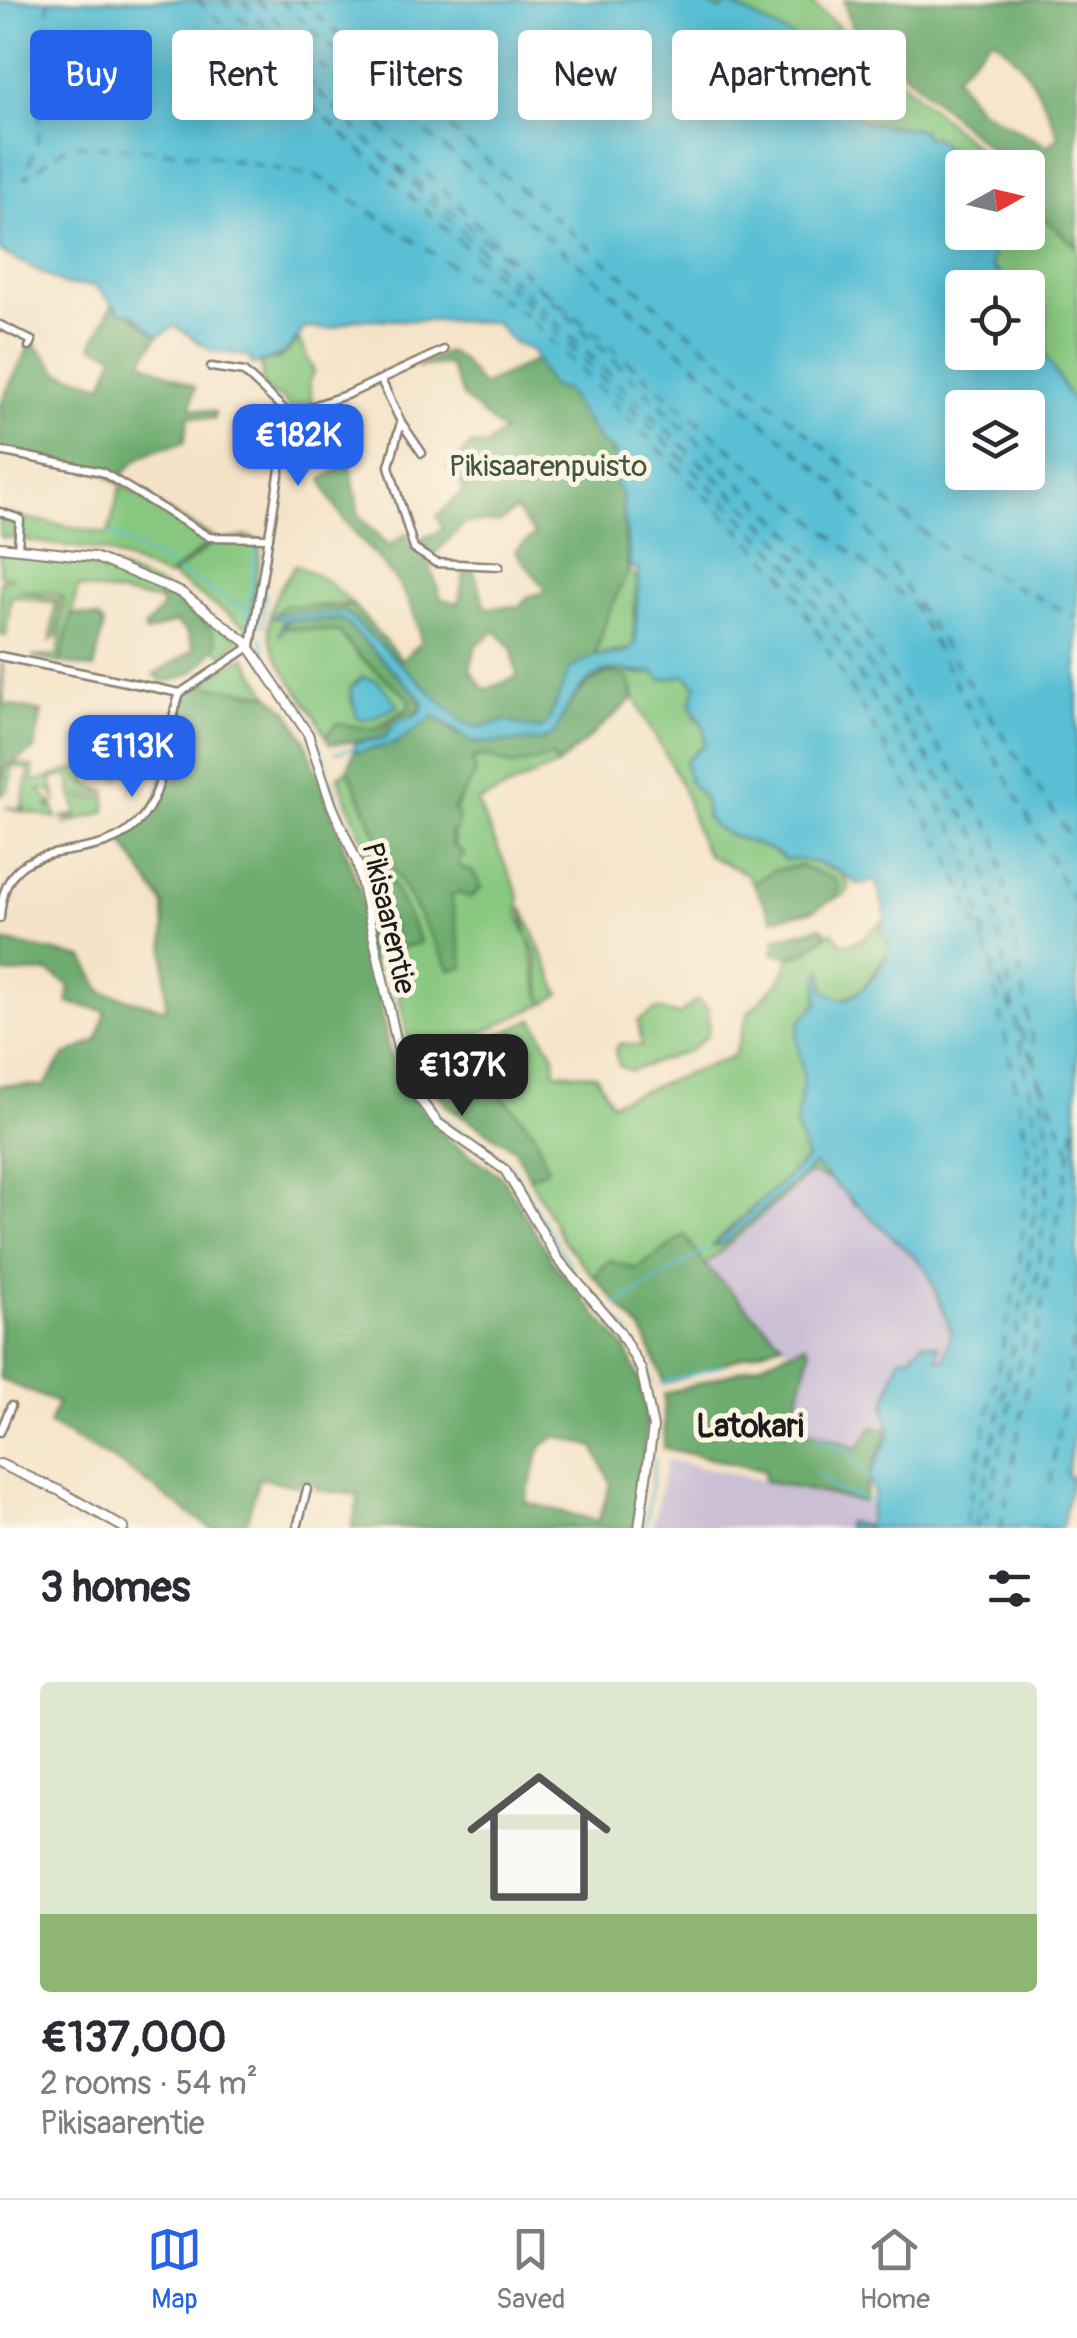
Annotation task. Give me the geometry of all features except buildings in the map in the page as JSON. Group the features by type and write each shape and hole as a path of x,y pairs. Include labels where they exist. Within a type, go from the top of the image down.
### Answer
{"street":[{"path":"0,324 30,344"},
{"path":"289,414 381,380 444,350"},
{"path":"212,367 244,372 289,414"},
{"path":"381,380 422,453"},
{"path":"0,918 6,882 23,863 103,845 140,821 155,795 180,693 250,646 289,414"},
{"path":"402,422 389,466 416,552 449,565 499,566"},
{"path":"0,451 102,472 210,537 269,538"},
{"path":"0,512 20,520 18,548"},
{"name":"Pikisaarentie","path":"0,547 94,557 140,572 206,609 250,646 308,734 332,806 352,846 398,1060 410,1090 438,1123 505,1170 558,1259 620,1332 635,1356 652,1417 640,1528"},
{"path":"0,656 180,693"},
{"path":"0,1432 11,1406"},
{"path":"0,1464 60,1491 124,1528"},
{"path":"297,1528 307,1489"}],"shaded area":[{"path":"814,1165 927,1269 951,1331 944,1361 903,1355 885,1404 890,1429 880,1429 859,1448 791,1425 805,1367 705,1265"},
{"path":"667,1460 872,1504 867,1526 848,1522 846,1528 652,1528"}],"green space":[{"path":"591,0 808,0 842,30 672,30 672,37"},
{"path":"844,0 1077,0 1077,247 1045,219 1045,150 991,150 906,74 906,30 857,30 851,25","holes":["992,38 1015,58 1041,96 1059,137 1047,146 978,108 955,76"]},
{"path":"906,86 980,150 945,150 945,160 856,120 906,120"},
{"path":"1045,207 1077,235 1077,500 1045,403 1045,390 1041,390 1034,370 1045,370 1045,270 977,270 973,250 1045,250"},
{"path":"114,301 158,336 142,361 195,387 191,408 215,412 214,419 189,416 184,443 145,455 130,466 118,483 102,472 0,451 0,404 32,341 59,372 103,385 115,354 92,346"},
{"path":"299,340 314,372 309,380 312,401 289,409 283,398 275,397 263,386 261,363 280,358"},
{"name":"Pikisaarenpuisto","path":"447,352 460,358 482,386 536,360 551,387 565,390 617,460 611,469 622,495 628,571 608,614 595,656 567,677 547,724 539,730 505,721 477,728 463,722 346,613 276,614 284,605 339,608 352,604 402,660 421,642 415,616 404,594 344,520 322,479 350,462 359,515 389,546 407,533 413,553 430,565 441,599 459,603 464,572 474,571 486,608 519,606 527,597 547,591 515,551 535,535 515,510 501,522 465,523 432,557 417,541 443,530 437,516 465,490 448,468 472,444 486,446 503,432 464,398 449,364 416,367","holes":["496,631 512,649 517,677 485,690 470,670 476,645"]},
{"path":"121,485 215,538 167,577 104,551 0,537 0,513 108,534"},
{"path":"247,536 262,541 249,628 171,576 213,543"},
{"path":"0,553 119,569 174,592 239,639 223,656 173,603 78,587 60,663 32,657 58,656 64,599 56,594 17,590 60,600 57,635 51,641 55,603 11,596 6,636 0,635 0,581 11,577 0,575"},
{"path":"296,565 327,581 352,604 287,607 274,616 284,619 282,626 339,632 358,656 411,700 407,708 370,729 358,730 342,724 326,736 275,654 270,614 278,591","holes":["363,677 398,706 366,720 351,701 352,685"]},
{"path":"628,571 638,579 634,648 595,656 608,614"},
{"path":"164,593 209,626 217,643 195,670 163,682 154,674 194,650 187,632 175,622 146,633 144,629 162,608 159,596"},
{"path":"72,613 98,618 104,624 94,669 60,662"},
{"path":"288,619 345,621 411,686 423,708 389,730 384,738 330,744 326,736 337,723 378,730 407,710 411,700 358,655 339,632 287,628 283,626"},
{"path":"245,657 269,695 195,684"},
{"path":"2,662 4,704 42,712 34,750 5,767 0,789"},
{"path":"610,672 642,675 653,672 663,680 685,675 697,686 692,713 704,727 705,745 695,752 689,781 704,799 712,824 785,860 803,858 841,873 850,887 845,895 836,898 839,887 796,868 777,871 753,884 747,874 709,856 680,783 638,704 629,678"},
{"path":"610,672 629,678 633,699 558,765 553,757 512,766 488,756 472,759 476,773 454,809 459,818 456,829 450,832 452,845 464,853 459,860 461,868 472,871 482,887 470,898 459,893 451,896 464,967 450,970 384,852 348,769 354,751 381,748 435,716 458,735 554,735 576,697"},
{"path":"195,684 269,695 288,711 305,739 360,891 388,1047 402,1086 447,1139 502,1177 555,1265 625,1348 639,1377 648,1418 634,1528 352,1528 359,1495 316,1490 317,1484 299,1481 297,1486 259,1478 245,1528 210,1528 120,1464 49,1425 57,1403 0,1379 0,1085 44,1086 64,1056 97,1040 106,1011 68,1003 69,985 49,972 2,974 3,941 84,958 102,992 166,1009 164,905 122,841 157,800 180,702","holes":["557,1436 594,1447 611,1484 598,1521 525,1502 541,1447"]},
{"path":"488,756 512,766 553,757 558,765 477,802 519,895 519,915 527,937 522,907 560,994 546,1003 542,998 536,953 529,938 543,1004 413,1064 373,866 338,777 348,769 384,852 450,970 449,906 451,896 459,893 453,822 463,793 476,773 472,759","holes":["383,866 421,943 399,947 379,881"]},
{"path":"13,762 33,767 34,782 93,763 150,776 142,779 119,770 121,779 93,767 86,783 108,792 81,795 83,799 106,796 105,812 63,825 78,819 60,818 77,814 68,775 51,779 57,802 50,790 38,790 52,803 47,805 50,809 53,804 56,818 27,812 24,807 24,812 6,807 21,809 30,770 13,766 8,789 0,796 5,769"},
{"path":"379,866 384,866 421,943 399,948 385,909"},
{"path":"800,866 835,879 839,887 836,898 812,911 773,919 753,884 774,870"},
{"path":"882,922 882,933 890,948 863,989 841,1000 824,990 824,978 817,1005 801,1020 797,1037 804,1079 796,1125 807,1159 714,1243 812,1164 818,1166 860,1203 854,1205 836,1182 810,1173 705,1265 685,1236 637,1269 609,1261 594,1277 562,1239 529,1177 548,1169 534,1132 497,1090 495,1057 486,1042 533,1019 554,1055 555,1072 596,1075 611,1103 734,1056 749,1012 780,981 790,957 808,952 832,931 843,944 859,941"},
{"path":"821,927 827,933 803,952 773,954 776,938"},
{"path":"697,1000 709,1010 708,1035 691,1050 631,1071 619,1066 615,1050 620,1043 642,1046 638,1021 657,1009 679,1015"},
{"path":"485,1040 495,1056 497,1090 534,1132 548,1169 529,1177 515,1149 447,1106 423,1069"},
{"path":"685,1235 705,1265 782,1343 665,1384 643,1332 594,1277 609,1261 637,1269"},
{"path":"806,1344 810,1352 791,1425 858,1448 872,1427 890,1429 870,1473 864,1502 764,1481 764,1471 664,1448 664,1394 757,1365"}],"water":[{"path":"0,0 700,0 720,10 730,4 779,30 672,30 672,120 862,120 922,130 926,138 932,136 949,150 945,150 945,250 992,250 995,270 945,270 945,370 1045,370 1045,355 1077,409 1077,1414 1067,1475 1072,1477 1062,1528 846,1528 847,1522 867,1526 874,1492 868,1479 890,1434 885,1404 900,1357 911,1356 923,1342 939,1346 937,1358 944,1360 951,1331 927,1269 814,1165 723,1244 713,1246 807,1159 796,1125 804,1079 797,1037 801,1020 817,1005 819,975 823,971 824,990 842,1000 866,986 884,961 890,944 881,933 886,917 876,881 856,884 824,865 785,860 761,846 722,832 713,824 706,814 704,799 689,781 685,762 705,744 704,727 690,703 697,686 685,675 663,680 653,672 602,673 576,694 554,735 540,741 473,743 435,716 395,744 357,752 353,748 355,743 384,738 395,723 420,713 424,705 418,695 343,620 288,619 279,636 284,619 273,618 276,614 346,613 463,722 477,728 505,721 539,730 547,724 570,669 595,656 625,653 635,645 638,570 630,568 622,495 612,479 615,452 600,442 565,390 551,387 531,350 514,343 494,322 356,319 331,329 304,328 284,352 253,365 248,356 212,351 175,326 158,336 134,314 121,312 95,286 65,285 0,251"},
{"path":"363,677 378,681 399,706 367,720 357,717 350,689"}],"waterway":[{"path":"273,546 284,482"},
{"path":"110,534 172,568"},
{"path":"215,545 233,540"},
{"path":"247,620 258,542"},
{"path":"267,576 271,555"},
{"path":"178,571 253,614"},
{"path":"262,628 266,593"},
{"path":"262,637 265,653"},
{"path":"266,659 313,729 327,766"},
{"path":"335,753 353,748"},
{"path":"330,778 367,876 407,1067"},
{"path":"410,1074 437,1114 510,1165 575,1274"},
{"path":"616,1305 708,1249"},
{"path":"584,1283 628,1332 653,1384"},
{"path":"660,1384 722,1365"},
{"path":"816,1437 849,1452 868,1479"},
{"path":"645,1528 655,1459"},
{"path":"819,1474 836,1491 872,1501"}],"ferry route":[{"path":"49,0 38,138 25,178 70,144 202,154 317,176 527,316 784,575 947,853 984,943"},
{"path":"197,0 532,308 793,569 966,848 1029,1151 1019,1270 964,1528"},
{"path":"223,0 803,562 981,842 1041,1149 1028,1273 976,1528"},
{"path":"243,0 316,87"},
{"path":"257,0 545,293 814,555 996,836 1051,1147 1038,1273 984,1528"},
{"path":"280,0 403,113 839,487 1077,847"},
{"path":"299,0 942,548 1077,618"},
{"path":"346,120 353,127"},
{"path":"397,165 513,264"},
{"path":"542,288 913,605 1077,908"},
{"path":"991,960 1013,1013"},
{"path":"1020,1029 1036,1068"},
{"path":"1041,1080 1069,1148"},
{"path":"1001,1528 1077,1116"},
{"path":"1050,1483 1077,1320"}],"district":[{"name":"Latokari","path":"750,1426"}]}
